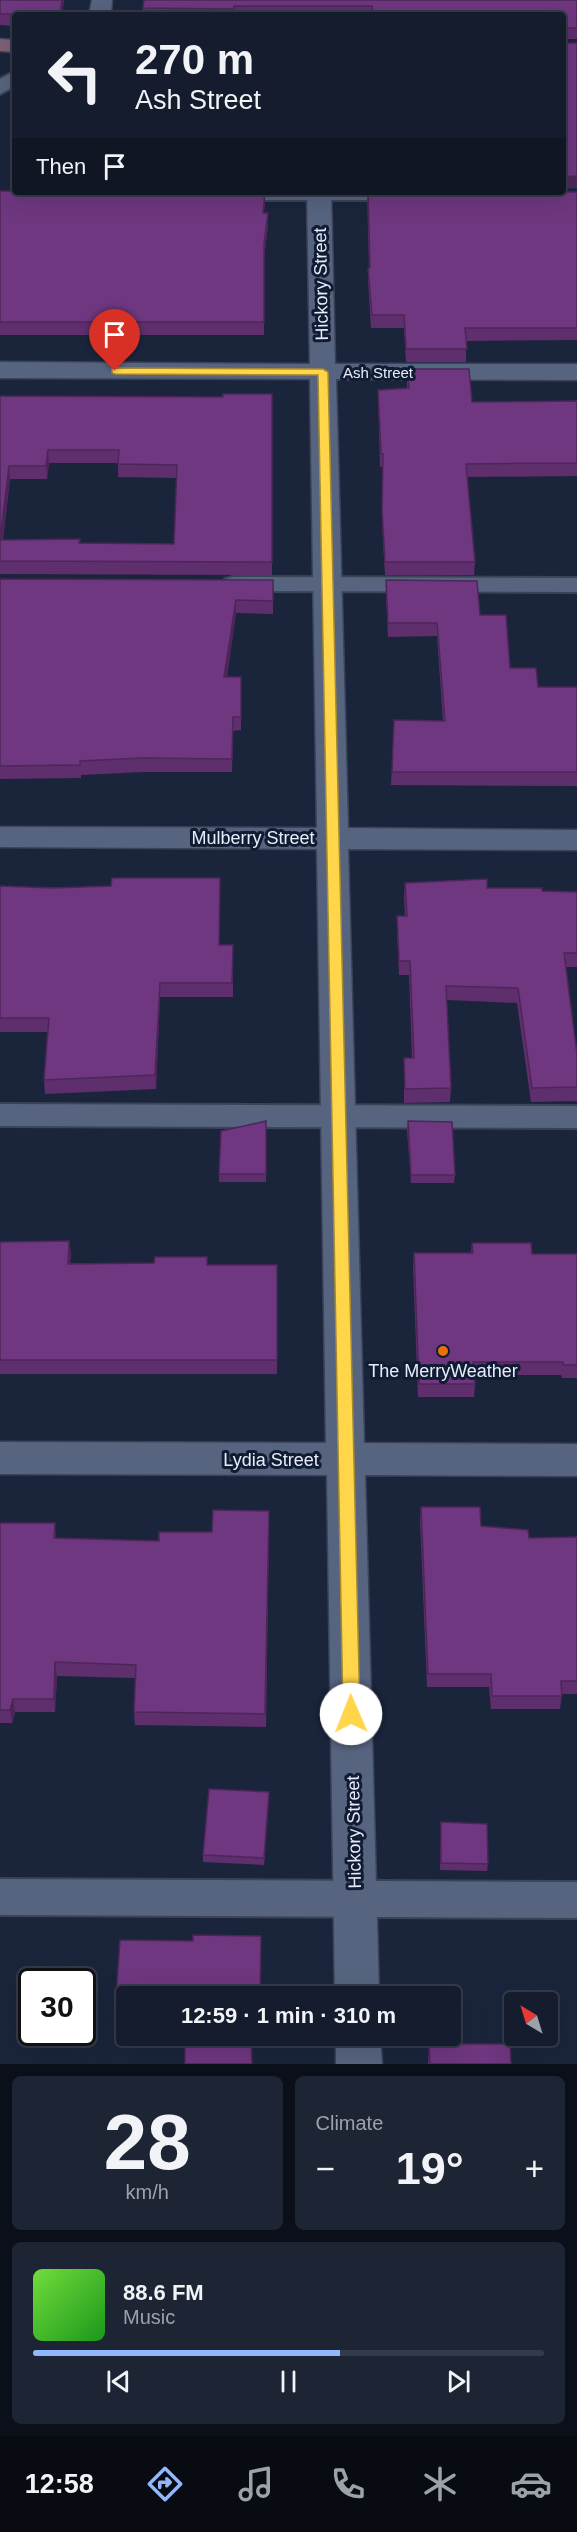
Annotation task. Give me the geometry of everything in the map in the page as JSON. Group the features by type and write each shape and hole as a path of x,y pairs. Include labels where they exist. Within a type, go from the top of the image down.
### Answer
{"street":[{"name":"Hickory Street","path":"319,195 357,1986"},
{"name":"Ash Street","path":"0,370 577,372"},
{"name":"Mulberry Street","path":"0,837 577,840"},
{"name":"Lydia Street","path":"0,1458 577,1460"},
{"path":"358,2046 359,2064"}],"lane":[{"path":"207,584 577,585"},
{"path":"0,1114 577,1117"},
{"path":"0,1897 577,1900"}],"building":[{"path":"0,0 62,0 60,12 0,14"},
{"path":"144,0 577,0 577,28 566,28 566,12 373,12 372,6 143,8"},
{"path":"566,43 577,43 577,176 566,177"},
{"path":"0,191 12,191 12,195 265,195 263,213 268,213 264,244 264,322 0,322"},
{"path":"566,192 577,192 577,328 465,328 467,349 406,349 404,315 372,315 368,268 370,268 368,195 566,195"},
{"path":"407,369 469,369 472,402 577,401 577,463 466,464 475,562 385,562 382,509 383,454 381,454 378,390 409,388"},
{"path":"223,394 272,394 272,562 0,561 0,540 0,396 223,397","holes":["48,450 119,450 118,464 177,465 174,544 79,543 80,539 0,540 9,466 46,466"]},
{"path":"0,579 273,580 273,601 236,600 224,677 241,677 241,717 233,717 232,759 142,758 80,761 80,765 0,766"},
{"path":"386,580 477,581 480,615 506,615 510,668 536,668 538,687 577,687 577,772 392,772 394,720 445,721 437,623 388,623"},
{"path":"112,878 220,878 219,945 233,945 232,983 160,983 155,1075 44,1080 49,1018 0,1018 0,886 53,888 111,886"},
{"path":"487,879 487,888 542,888 542,891 577,892 577,953 564,953 577,1054 577,1087 532,1088 518,988 446,986 451,1088 405,1089 404,1058 414,1058 410,961 399,961 397,916 407,916 405,883"},
{"path":"266,1121 266,1174 219,1174 221,1131"},
{"path":"408,1121 452,1122 455,1175 411,1175"},
{"path":"69,1241 68,1264 154,1263 155,1257 207,1257 207,1265 277,1265 277,1360 0,1360 0,1242"},
{"path":"472,1243 531,1243 532,1254 577,1254 577,1365 563,1365 563,1362 473,1362 475,1384 419,1384 414,1253 473,1253"},
{"path":"421,1507 480,1507 481,1526 528,1530 529,1538 577,1537 577,1681 561,1681 562,1696 492,1696 491,1674 428,1674"},
{"path":"213,1510 269,1511 265,1714 134,1712 136,1665 55,1662 54,1699 13,1699 10,1710 0,1710 0,1523 55,1523 54,1538 159,1541 159,1532 212,1532"},
{"path":"209,1789 269,1792 264,1858 203,1855"},
{"path":"441,1822 487,1824 488,1864 441,1863"},
{"path":"193,1935 261,1936 260,1986 117,1986 120,1940 193,1941"},
{"path":"504,2044 504,2046 510,2046 511,2064 430,2064 429,2046"},
{"path":"185,2046 251,2046 252,2064 185,2064"}],"place":[{"name":"The MerryWeather","path":"443,1351"}],"route":[{"path":"115,371 323,372 351,1714"}]}
